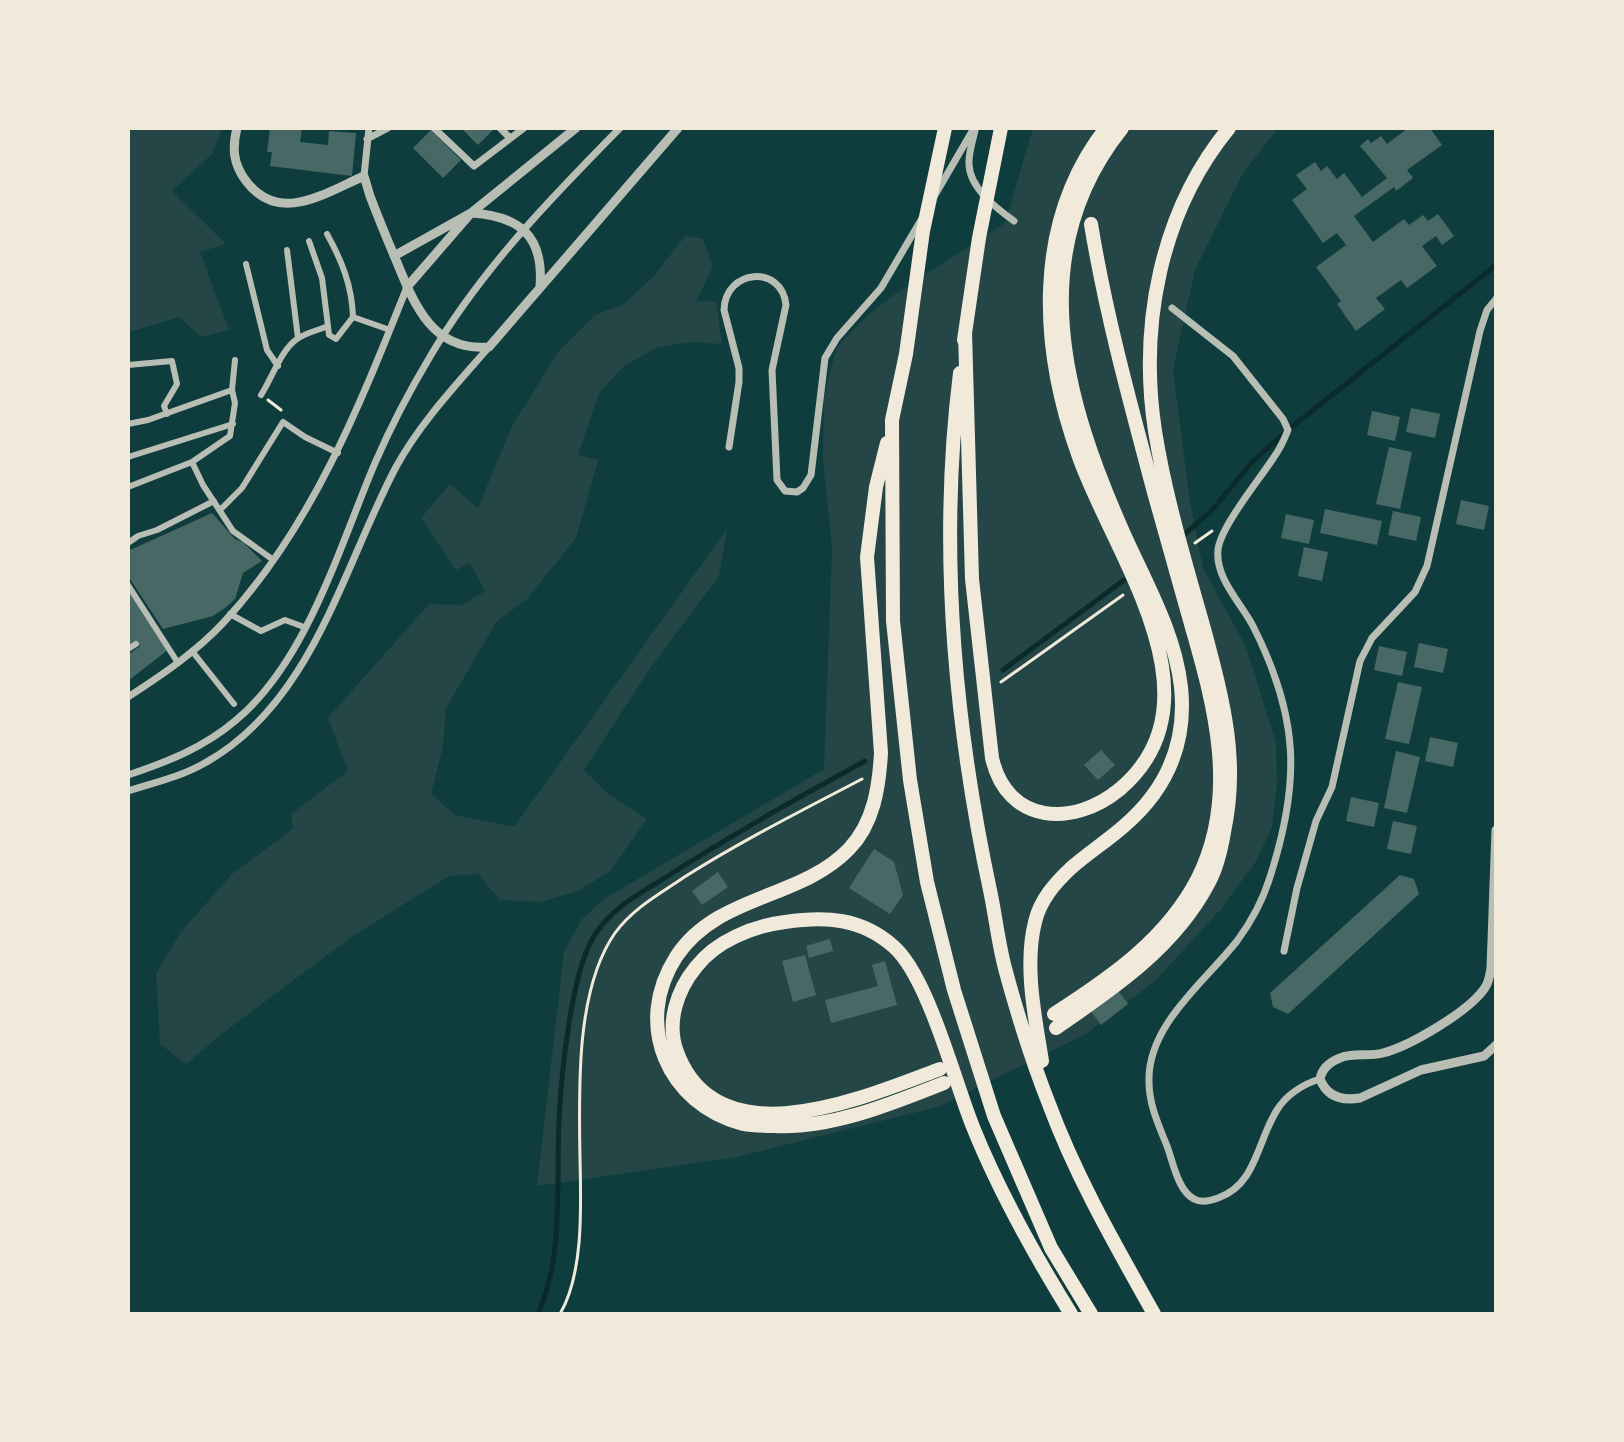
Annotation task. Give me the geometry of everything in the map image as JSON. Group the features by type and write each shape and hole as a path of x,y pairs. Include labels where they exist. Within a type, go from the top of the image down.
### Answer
{"highway":[{"path":"945,128 923,231 906,354 876,487 867,557 881,753 877,790 869,818 852,846 828,867 736,907 713,919 692,936 665,978 657,1000 656,1020 664,1059 688,1093 722,1117 746,1125 785,1127 840,1118 898,1102 942,1076 839,1105 780,1114 750,1113 707,1095 688,1073 677,1052 673,1017 686,983 705,956 724,943 773,924 828,919 870,928 906,959 919,982 973,1128 1035,1256 1071,1314"},
{"path":"1001,128 979,238 954,419 950,526 957,696 977,830 1006,970 1049,1105 1105,1227 1154,1314"},
{"path":"965,332 972,579 992,758 1000,782 1017,801 1041,813 1068,815 1103,801 1132,776 1155,741 1165,701 1164,670 1151,622 1090,486 1071,433 1057,378 1050,324 1050,270 1059,218 1067,195 1106,128"},
{"path":"1049,1105 1030,953 1035,920 1049,891 1065,874 1122,828 1156,793 1174,761 1180,731 1181,688 1171,646 1158,608 1086,443 1069,375 1062,324 1063,269 1071,221 1089,178 1122,128"},
{"path":"1091,224 1110,321 1213,706 1220,756 1220,788 1208,853 1179,910 1127,963 1055,1021 1134,971 1188,916 1209,883 1219,858 1229,810 1232,771 1225,714 1159,453 1150,370 1153,315 1162,260 1185,199 1201,168 1229,128"},
{"path":"892,420 893,621 910,780 927,882 954,990 994,1116 1051,1248 1091,1314"}],"street":[{"path":"237,128 233,151 235,162 252,188 268,200 278,203 303,202 364,176"},
{"path":"369,128 364,176 407,287 425,320 443,336 462,345 489,347"},
{"path":"367,139 388,128"},
{"path":"434,128 474,166 524,128"},
{"path":"500,128 510,138"},
{"path":"394,256 471,213 576,128"},
{"path":"128,775 207,742 238,719 272,680 331,574 384,443 443,336 478,284 524,229 620,128"},
{"path":"128,791 189,771 216,756 249,731 272,705 297,670 333,607 403,455 436,409 678,128"},
{"path":"975,128 970,172 992,203 1014,221"},
{"path":"729,447 739,368 724,302 733,286 740,280 759,276 776,284 785,297 772,370 777,480 785,491 797,492 811,475 822,372 830,347 881,288 975,128"},
{"path":"471,213 498,217 524,229 540,256 540,287"},
{"path":"128,697 192,651 230,614 272,559 338,453 407,287 471,213"},
{"path":"309,241 322,278 329,335 336,339 353,317 352,294 339,255 327,234"},
{"path":"287,250 298,338"},
{"path":"246,264 267,350 278,367"},
{"path":"1284,951 1297,888 1316,821 1332,787 1360,661 1372,638 1415,592 1427,566 1480,331 1487,310 1496,299"},
{"path":"1172,308 1233,356 1283,419 1288,430 1277,454 1224,533 1217,553 1221,571 1260,641 1284,709 1293,765 1287,821 1268,885 1253,916 1235,944 1176,1012 1160,1038 1149,1069 1152,1104 1179,1180 1195,1200 1210,1200 1237,1187 1256,1160 1278,1107 1308,1083 1320,1079 1327,1065 1345,1056 1382,1054 1413,1042 1476,997 1488,984 1496,830"},
{"path":"353,317 390,330"},
{"path":"261,395 282,355 298,338 328,326"},
{"path":"128,487 192,462 230,436 235,403 232,390 235,360"},
{"path":"128,365 172,361 177,384 164,406 167,414"},
{"path":"128,424 167,414 232,390"},
{"path":"220,510 242,488 283,422 338,453"},
{"path":"128,457 233,424"},
{"path":"192,462 233,531 272,559"},
{"path":"128,543 214,501"},
{"path":"128,585 178,663"},
{"path":"230,614 261,631 285,620 304,627"},
{"path":"128,649 136,644"},
{"path":"192,651 234,704"},
{"path":"1320,1079 1327,1092 1350,1100 1421,1070 1484,1056 1496,1045"}],"path":[{"path":"261,395 281,410 283,422"},
{"path":"1001,682 1129,591"}],"shaded area":[{"path":"128,128 222,128 213,153 172,191 226,244 200,252 229,330 201,337 179,317 128,335"},
{"path":"1033,128 1278,128 1242,175 1195,270 1173,370 1190,502 1203,568 1246,647 1276,743 1277,784 1272,826 1257,860 1220,910 1155,981 1086,1034 938,1107 737,1157 537,1186 564,952 582,919 604,899 824,769 832,548 823,461 824,395 837,347 868,315 894,295 1005,223"},
{"path":"685,236 703,239 713,266 696,302 716,301 722,344 689,342 656,348 624,366 599,393 578,455 598,460 576,538 527,599 497,621 446,708 443,746 431,794 455,815 514,827 727,529 719,576 647,673 584,770 607,793 647,819 610,871 578,891 540,902 500,900 478,874 449,876 350,938 186,1064 160,1044 156,973 181,932 232,874 293,829 291,814 348,771 328,718 429,604 462,605 485,591 470,563 456,570 421,518 450,484 478,508 513,424 559,351 595,315 624,304 655,275"}],"building":[{"path":"270,128 302,128 300,142 328,145 329,131 356,133 352,176 270,166 272,152 267,152"},
{"path":"461,128 495,128 478,145"},
{"path":"1408,128 1430,128 1442,145 1407,170 1413,178 1396,191 1394,187 1354,216 1373,242 1404,219 1409,225 1423,215 1428,221 1438,214 1454,236 1442,245 1436,236 1422,246 1437,266 1407,288 1401,280 1376,298 1385,309 1356,331 1337,304 1341,301 1316,267 1346,245 1337,233 1323,243 1292,200 1307,189 1296,175 1315,162 1321,171 1327,166 1337,179 1344,173 1362,197 1387,178 1360,146 1368,139 1371,143 1381,136 1387,144"},
{"path":"431,130 461,160 443,178 413,148"},
{"path":"1411,408 1440,414 1435,438 1406,432"},
{"path":"1372,411 1400,417 1395,441 1367,435"},
{"path":"1389,447 1412,452 1400,509 1376,504"},
{"path":"1461,500 1489,506 1484,530 1456,524"},
{"path":"1325,509 1382,521 1377,545 1320,533"},
{"path":"1393,511 1421,517 1416,541 1388,535"},
{"path":"212,513 235,539 243,542 262,561 243,573 235,599 225,608 213,616 163,629 128,576 128,551"},
{"path":"1286,514 1314,520 1309,544 1281,538"},
{"path":"1304,547 1328,552 1322,581 1298,576"},
{"path":"128,589 169,649 128,681 128,655 140,646 137,641 128,646"},
{"path":"1419,643 1448,649 1443,673 1414,667"},
{"path":"1379,646 1407,652 1402,676 1374,670"},
{"path":"1398,682 1422,687 1409,744 1385,739"},
{"path":"1430,737 1458,743 1453,767 1425,761"},
{"path":"1101,750 1115,765 1098,780 1084,765"},
{"path":"1396,751 1420,757 1407,813 1384,808"},
{"path":"1351,797 1379,803 1374,827 1346,821"},
{"path":"1393,821 1417,826 1411,854 1387,849"},
{"path":"874,849 894,862 903,895 890,914 849,888"},
{"path":"718,872 728,887 702,905 692,891"},
{"path":"1400,875 1414,879 1419,894 1288,1014 1273,1007 1270,993"},
{"path":"830,939 833,951 809,958 806,946"},
{"path":"805,955 816,995 793,1002 782,961"},
{"path":"885,961 897,1005 831,1023 825,1000 878,986 872,965"},
{"path":"1117,989 1128,1004 1101,1025 1090,1010"}],"waterway":[{"path":"1184,535 1214,508 1252,462 1288,430 1496,265"},
{"path":"1003,670 1124,580"},
{"path":"538,1314 552,1268 555,1244 560,1102 569,1024 580,971 596,933 612,914 640,893 865,761"}]}
